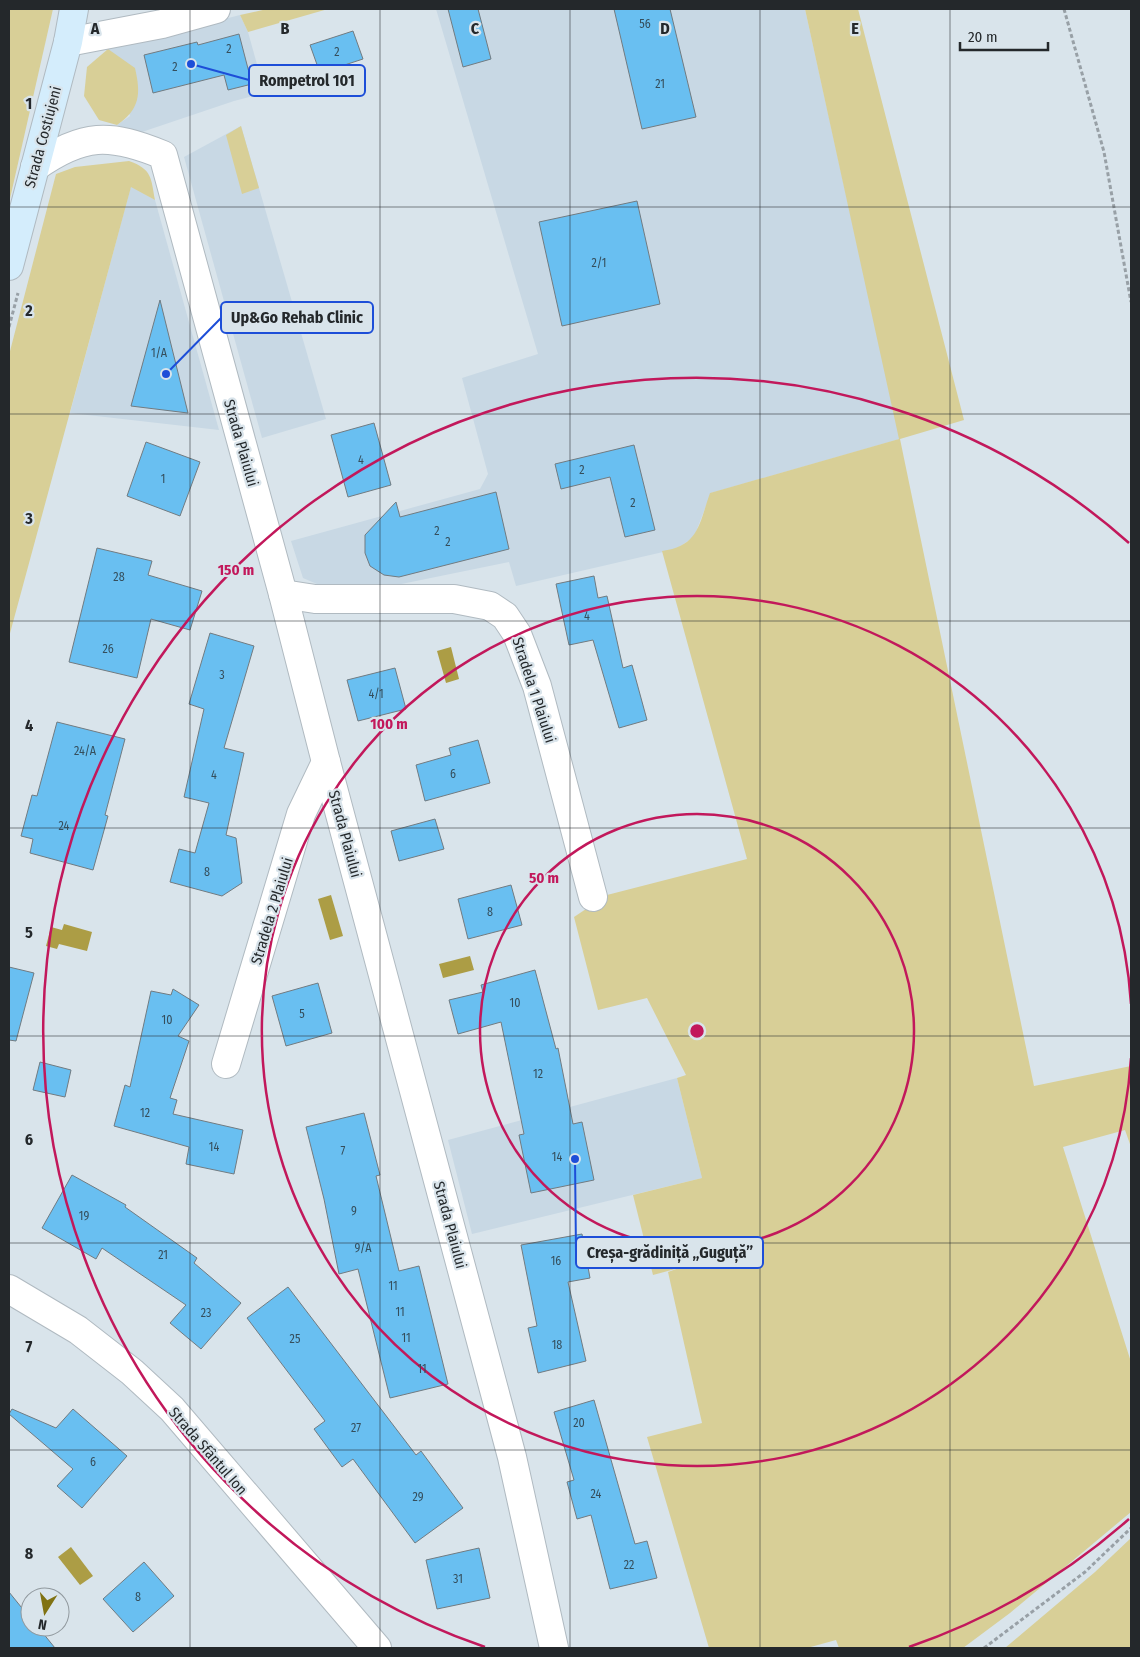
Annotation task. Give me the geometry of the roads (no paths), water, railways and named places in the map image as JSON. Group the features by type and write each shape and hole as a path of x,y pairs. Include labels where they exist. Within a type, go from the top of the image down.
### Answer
{"street":[{"name":"Strada Costiujeni","path":"9,266 68,42 74,9"},
{"path":"68,42 162,24 216,9"},
{"name":"Strada Plaiului","path":"35,167 54,153 96,139 118,140 163,155 284,594 326,762 512,1456 554,1648"},
{"name":"Stradela 1 Plaiului","path":"284,594 314,599 454,599 490,606 505,616 518,634 537,686 594,897"},
{"name":"Stradela 2 Plaiului","path":"226,1064 301,814 326,762"},
{"name":"Strada Sfântul Ion","path":"9,1289 78,1330 132,1372 172,1409 377,1648"}],"place":[{"name":"Rompetrol 101","path":"191,64"},
{"name":"Up&Go Rehab Clinic","path":"166,374"},
{"name":"Creșa-grădiniță „Guguță”","path":"575,1159"}]}
